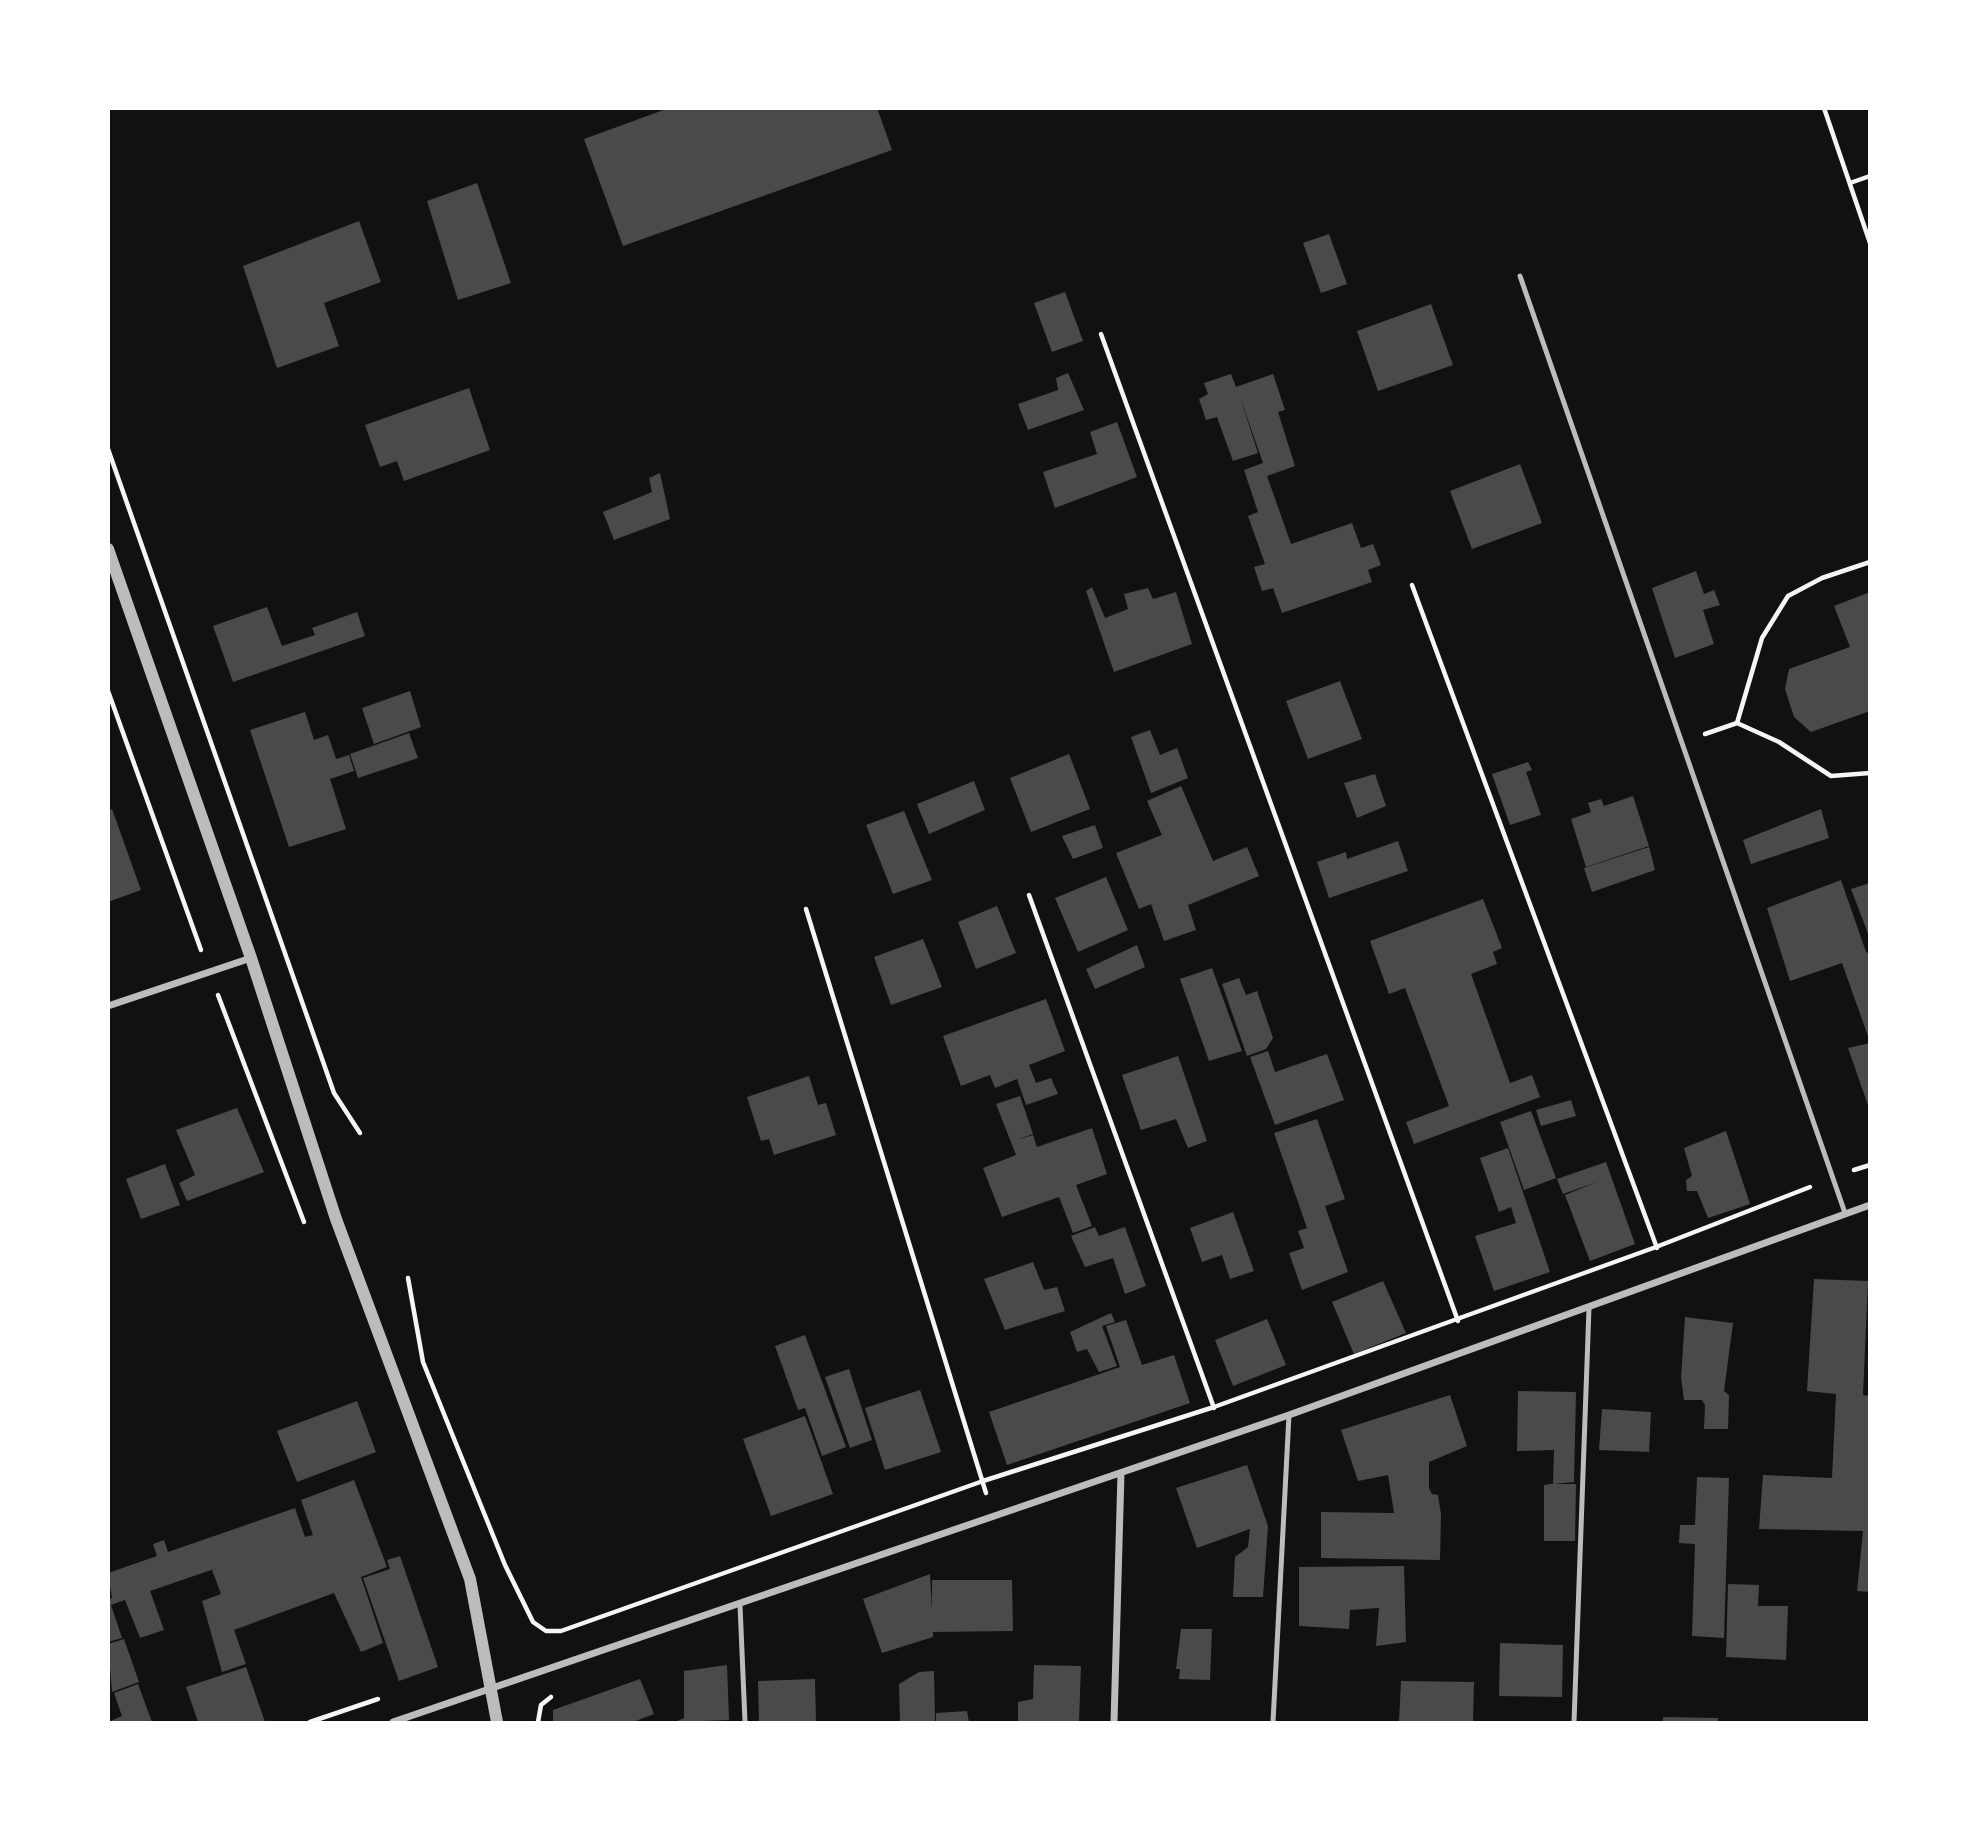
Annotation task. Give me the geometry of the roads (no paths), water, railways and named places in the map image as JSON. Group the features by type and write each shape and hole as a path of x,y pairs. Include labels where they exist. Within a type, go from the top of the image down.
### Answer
{"street":[{"path":"108,549 251,958 336,1219 470,1578 497,1723"},
{"path":"108,1006 251,958"},
{"path":"393,1723 490,1687 740,1605 1290,1416 1870,1205"},
{"path":"1114,1723 1121,1473"}],"lane":[{"path":"1520,276 1845,1213"},
{"path":"1574,1723 1589,1308"},
{"path":"1273,1723 1290,1416"},
{"path":"740,1605 745,1723"}]}
